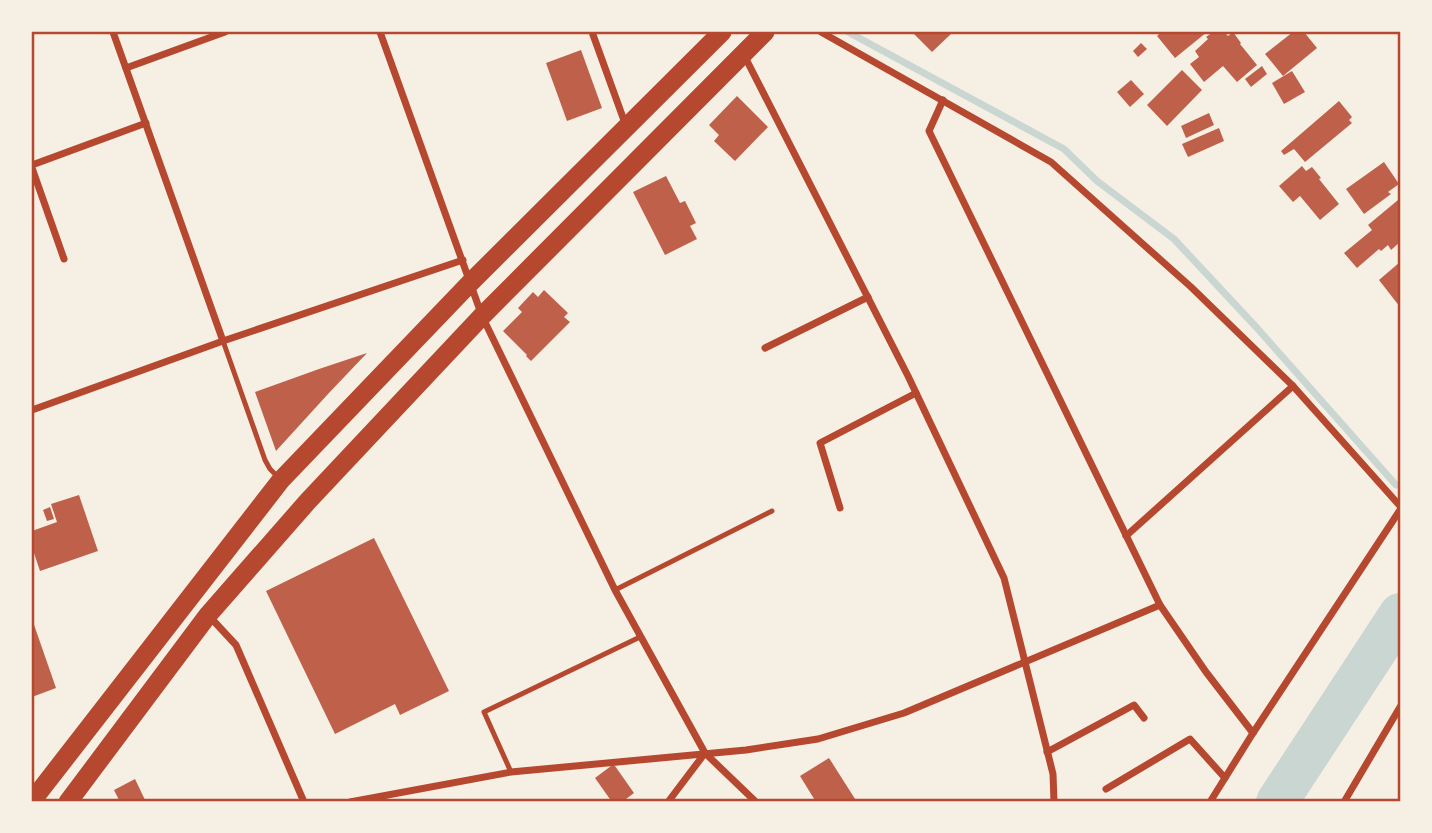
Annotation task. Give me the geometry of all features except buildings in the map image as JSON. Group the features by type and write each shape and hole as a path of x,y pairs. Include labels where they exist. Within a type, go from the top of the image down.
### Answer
{"highway":[{"path":"32,801 281,480 470,283 722,32"},
{"path":"68,802 208,615 308,501 482,316 765,32"}],"street":[{"path":"113,32 222,341"},
{"path":"126,68 225,32"},
{"path":"380,32 482,316 615,590 705,753 756,802"},
{"path":"592,32 627,127"},
{"path":"821,32 1051,162 1191,287 1293,387 1401,508 1210,802"},
{"path":"743,54 916,393 1004,578 1053,774 1054,802"},
{"path":"943,100 929,131 1126,536 1160,605 1206,672 1253,733"},
{"path":"64,260 32,166 146,122"},
{"path":"32,410 222,341 463,260"},
{"path":"765,348 868,297"},
{"path":"1126,536 1293,387"},
{"path":"840,508 820,443 916,393"},
{"path":"350,802 394,798 511,772 746,750 818,739 904,713 1160,605"},
{"path":"208,615 236,645 303,802"},
{"path":"1048,752 1134,705 1144,718"},
{"path":"1344,802 1401,707"},
{"path":"1106,789 1189,739 1225,778"},
{"path":"668,802 705,753"}],"lane":[{"path":"222,341 265,460 270,470 281,480"},
{"path":"615,590 772,511"},
{"path":"511,772 484,712 640,638"}],"waterway":[{"path":"848,32 1064,149 1097,181 1174,239 1396,485"},
{"path":"1277,802 1400,614"}]}
